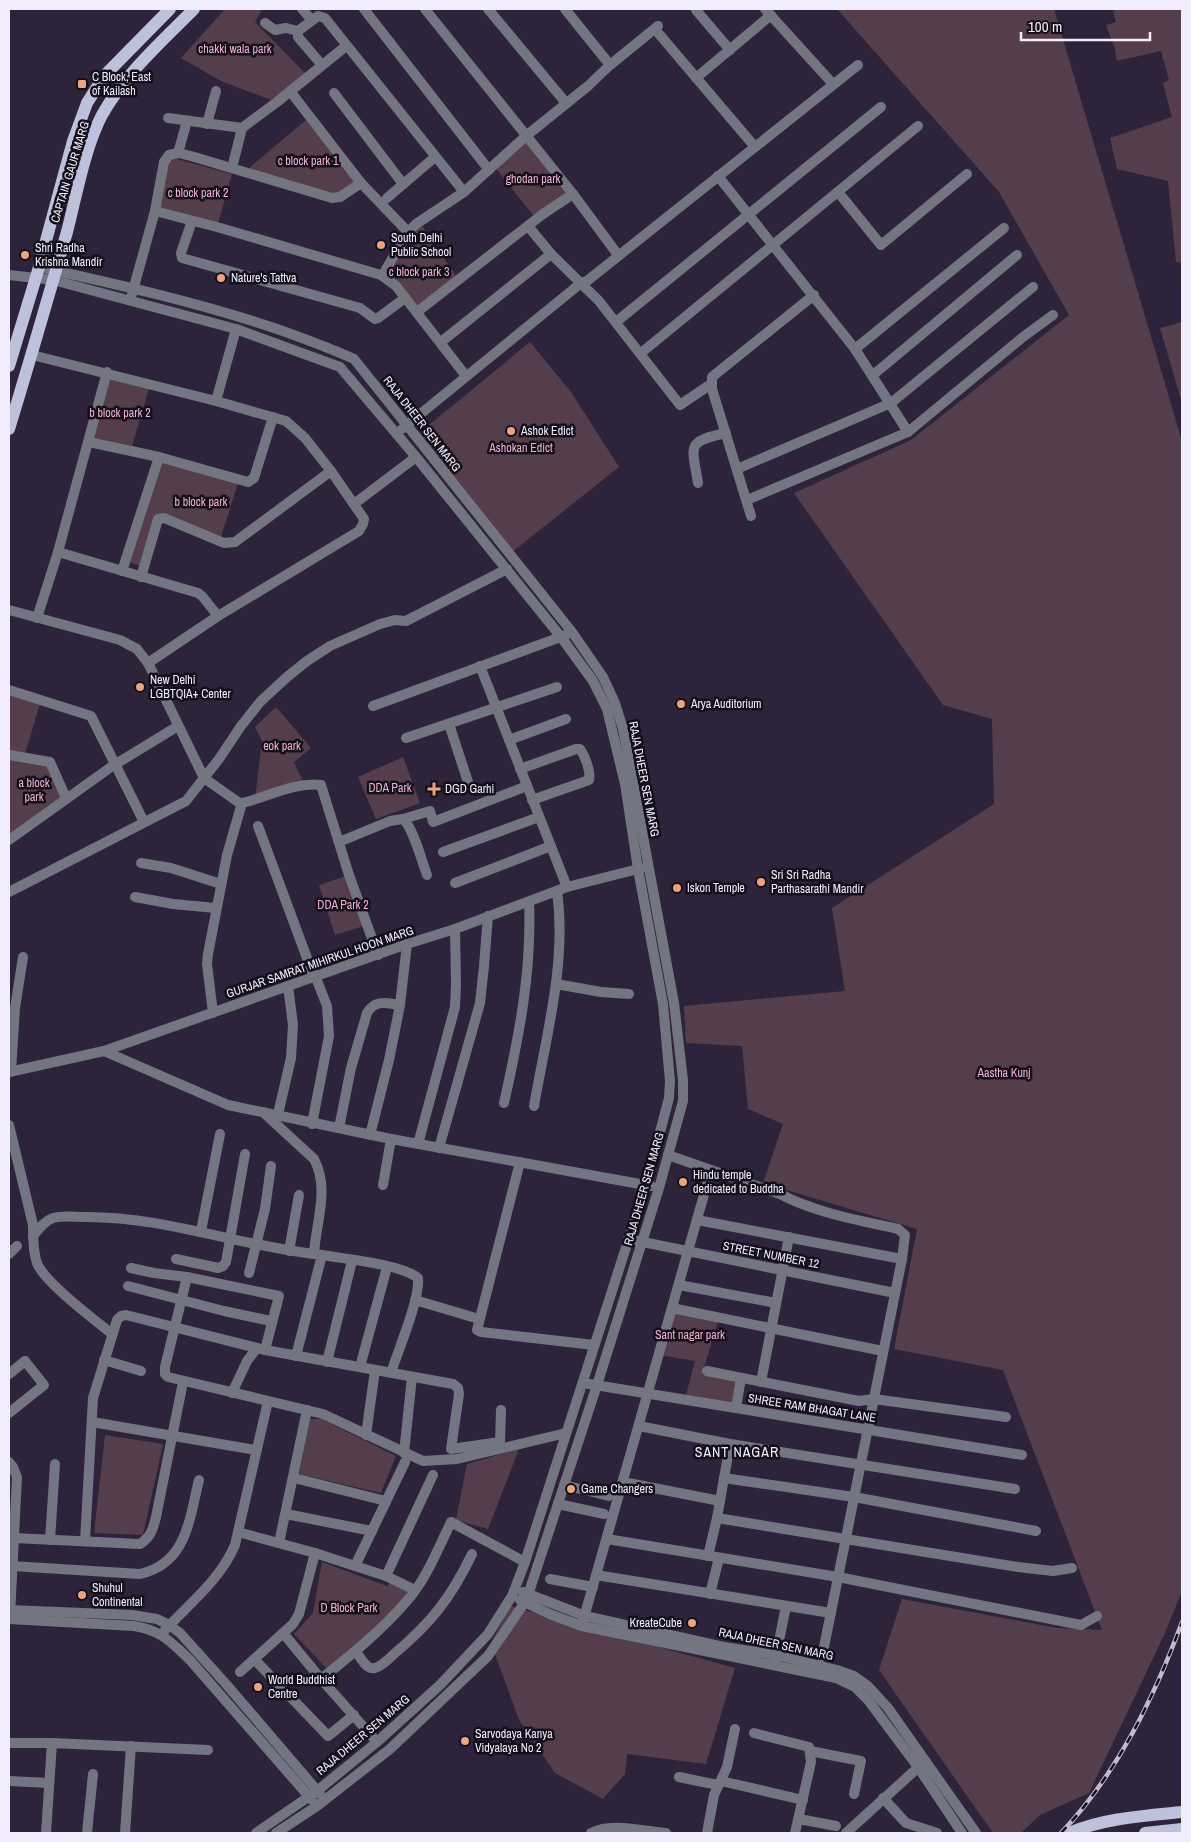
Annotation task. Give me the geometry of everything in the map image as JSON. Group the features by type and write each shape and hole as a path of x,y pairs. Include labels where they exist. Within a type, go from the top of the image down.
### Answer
{"main road":[{"name":"CAPTAIN GAUR MARG","path":"9,365 38,272 73,141 87,103 104,76 170,9"},
{"name":"CAPTAIN GAUR MARG","path":"9,429 32,355 89,148 102,116 118,90 140,64 194,9"},
{"path":"1069,1833 1088,1825 1120,1818 1182,1812"},
{"path":"1145,1833 1182,1830"}],"street":[{"path":"302,9 312,20"},
{"path":"364,9 489,170"},
{"path":"425,9 573,194 618,255"},
{"path":"488,9 566,103"},
{"path":"565,9 610,65"},
{"path":"696,10 730,50"},
{"path":"696,78 730,50 768,12 834,84"},
{"path":"298,31 318,16 325,18 464,192"},
{"path":"264,22 275,30 286,28 298,31"},
{"path":"382,276 408,232 419,222 445,207 464,192 526,136 588,86 610,65 658,30 755,147"},
{"path":"298,31 298,37 322,64"},
{"path":"232,168 242,128 346,46"},
{"path":"397,434 581,283 587,281 858,65"},
{"path":"208,124 216,91"},
{"path":"290,91 361,183 408,232"},
{"path":"334,93 403,184"},
{"path":"616,322 881,107"},
{"path":"168,118 242,128"},
{"path":"178,153 187,121"},
{"path":"641,353 918,126"},
{"path":"130,301 155,211 166,157 171,154 178,153 332,198 340,197 361,183"},
{"path":"387,198 435,157"},
{"path":"838,192 881,245 967,174"},
{"path":"718,176 855,349 908,432"},
{"path":"417,312 528,226 573,194"},
{"path":"155,211 382,276 392,282 466,376"},
{"path":"192,221 181,253 182,258 360,308 375,319 405,298"},
{"path":"528,226 550,254 599,301 680,405 711,384"},
{"path":"855,349 1004,228"},
{"path":"441,342 550,254"},
{"path":"873,375 1016,255"},
{"name":"RAJA DHEER SEN MARG","path":"9,275 38,272 134,288 236,315 332,349 354,359 572,632 603,677 615,703 623,729 663,1004 670,1081 669,1098 646,1185 525,1562 514,1593 488,1634 440,1685 377,1742 313,1794 256,1833"},
{"name":"RAJA DHEER SEN MARG","path":"54,275 130,301 236,329 340,367 507,569 593,681 607,709 674,1003 683,1080 683,1101 659,1188 598,1385 526,1598 488,1656 390,1749 321,1803 276,1833"},
{"path":"737,469 891,403 1033,287"},
{"path":"751,516 711,384 712,378 814,295"},
{"path":"747,500 908,432 1023,336 1053,315"},
{"path":"216,401 236,329"},
{"path":"32,355 107,372 216,401 273,417 293,426 331,471 364,519 364,524 358,531 218,616 148,663"},
{"path":"37,618 58,552 107,372"},
{"path":"89,442 159,458 244,483 254,478 273,417"},
{"path":"698,483 693,450 696,442 704,438 726,433"},
{"path":"354,504 416,457"},
{"path":"122,571 159,458"},
{"path":"141,578 158,519 164,518 224,543 235,542 331,471"},
{"path":"58,552 141,578 198,593 218,616"},
{"path":"9,892 186,801 260,702 277,685 307,661 330,646 380,624 395,620 406,621 507,569"},
{"path":"9,610 128,644 143,655 204,778 238,802 242,803 279,791 313,784 321,785 349,876 378,955"},
{"path":"373,706 572,632"},
{"path":"480,666 551,846 562,889 556,984 534,1106"},
{"path":"406,738 558,687"},
{"path":"9,690 91,716 144,822"},
{"path":"509,740 566,719"},
{"path":"449,724 469,785"},
{"path":"9,840 115,764 178,726"},
{"path":"520,769 576,749 580,749 582,752 590,773 589,780 532,800"},
{"path":"9,755 50,762 66,798"},
{"path":"339,842 390,821 430,811 433,822 527,786"},
{"path":"213,1013 208,964 216,908 227,855 242,803"},
{"path":"443,852 539,817"},
{"path":"403,819 410,830 427,875"},
{"path":"258,826 314,977 327,1006 329,1036 312,1124"},
{"path":"455,883 551,846"},
{"path":"141,863 171,868 221,884"},
{"name":"GURJAR SAMRAT MIHIRKUL HOON MARG","path":"10,1072 104,1051 455,929 562,889 643,868"},
{"path":"135,897 174,904 216,908"},
{"path":"504,1103 518,1039 527,983 530,928 529,902"},
{"path":"439,1148 480,1003 488,916"},
{"path":"418,1144 455,1007 455,929"},
{"path":"370,1135 389,1060 400,1005 408,944"},
{"path":"10,1072 15,1008 23,957"},
{"path":"556,984 601,992 629,994"},
{"path":"278,1114 291,1058 292,1025 288,986"},
{"path":"339,1128 351,1068 370,1006 380,1002 400,1005"},
{"path":"104,1051 228,1105 278,1114 312,1124 659,1188"},
{"path":"263,1112 314,1159 319,1168 322,1189 318,1254 296,1356"},
{"path":"9,1125 33,1225 37,1263 45,1276 112,1334"},
{"path":"201,1231 220,1134"},
{"path":"383,1185 391,1139"},
{"path":"176,1259 218,1268 226,1262 245,1154"},
{"path":"668,1155 780,1194 794,1201 841,1216 898,1229 905,1235 902,1259 822,1657"},
{"path":"520,1162 477,1330 594,1345"},
{"path":"249,1273 265,1209 270,1166"},
{"path":"584,1621 711,1170"},
{"path":"289,1251 298,1195"},
{"path":"33,1236 46,1222 58,1217 126,1218 201,1231 229,1239 289,1251 352,1260 414,1274 418,1278 418,1284 391,1373"},
{"path":"697,1220 902,1259"},
{"path":"761,1382 789,1237"},
{"name":"STREET NUMBER 12","path":"628,1239 895,1293"},
{"path":"9,1254 17,1246"},
{"path":"327,1362 352,1260"},
{"path":"360,1367 386,1267"},
{"path":"131,1268 154,1274 186,1277 279,1296 261,1349 247,1361 232,1392"},
{"path":"186,1277 165,1367 165,1374 168,1377 323,1414 366,1434 404,1457 424,1461 457,1459 566,1433"},
{"path":"679,1284 776,1303"},
{"path":"128,1286 271,1321"},
{"path":"414,1300 479,1319"},
{"path":"672,1308 883,1351"},
{"path":"85,1541 93,1398 112,1334 117,1320 121,1316 261,1349 453,1384 458,1388 460,1394 450,1449 500,1442 501,1410"},
{"path":"104,1360 141,1371"},
{"path":"9,1374 25,1361 44,1385 9,1413"},
{"path":"366,1434 374,1370"},
{"path":"707,1371 859,1400 874,1398 1006,1417"},
{"path":"355,1566 386,1501 404,1457 412,1377"},
{"path":"736,1408 741,1378"},
{"path":"13,1538 140,1544 147,1540 153,1529 156,1517 183,1382"},
{"name":"SHREE RAM BHAGAT LANE","path":"583,1382 1022,1455"},
{"path":"161,1634 213,1581 230,1557 238,1532 268,1401"},
{"path":"279,1543 307,1410"},
{"path":"92,1422 256,1450"},
{"path":"639,1426 730,1444 1015,1489"},
{"path":"708,1556 717,1518 730,1444"},
{"path":"9,1462 17,1477 9,1615"},
{"path":"50,1540 55,1464"},
{"path":"386,1576 433,1475"},
{"path":"9,1486 17,1477"},
{"path":"294,1478 386,1501"},
{"path":"724,1478 854,1497 1036,1531"},
{"path":"12,1566 140,1574 151,1571 173,1556 182,1542 199,1480"},
{"path":"623,1482 720,1501"},
{"path":"564,1485 609,1496"},
{"path":"558,1504 604,1514"},
{"path":"286,1514 372,1531"},
{"path":"717,1518 1018,1568 1053,1571 1072,1568"},
{"path":"321,1678 356,1651 406,1602 415,1590 451,1522 525,1562"},
{"path":"238,1532 315,1553 386,1576 415,1590"},
{"path":"606,1539 838,1577 1081,1625 1097,1616"},
{"path":"240,1672 293,1624 299,1614 315,1553"},
{"path":"356,1651 369,1668 375,1668 391,1657 437,1613 452,1593 472,1554"},
{"path":"710,1594 719,1558"},
{"path":"596,1575 831,1613"},
{"path":"550,1579 593,1587"},
{"path":"517,1614 540,1604 531,1584"},
{"name":"RAJA DHEER SEN MARG","path":"514,1593 584,1621 774,1666 836,1678 855,1687 922,1764 976,1833"},
{"path":"774,1666 786,1606"},
{"path":"9,1615 132,1615 156,1619 169,1625 180,1634 226,1684 313,1794"},
{"path":"9,1615 134,1626 148,1628 161,1634 177,1647 321,1803"},
{"name":"RAJA DHEER SEN MARG","path":"584,1621 776,1655 837,1670 863,1682 888,1708 962,1833"},
{"path":"283,1633 377,1742"},
{"path":"254,1659 328,1736 354,1715"},
{"path":"218,1692 226,1684"},
{"path":"707,1833 714,1795 727,1767 735,1729"},
{"path":"754,1733 809,1747 811,1762 795,1833"},
{"path":"9,1743 52,1743 208,1750"},
{"path":"46,1833 52,1743"},
{"path":"125,1833 131,1746"},
{"path":"810,1752 861,1761 854,1794"},
{"path":"846,1833 922,1764"},
{"path":"87,1833 93,1774"},
{"path":"679,1778 720,1783 803,1800"},
{"path":"9,1782 49,1783"},
{"path":"883,1798 906,1823 937,1833"},
{"path":"799,1818 836,1826"},
{"path":"591,1833 621,1828 666,1833"}],"green space":[{"name":"chakki wala park","path":"225,9 262,9 255,22 308,76 277,102 221,81 181,58"},
{"name":"Aastha Kunj","path":"837,9 1054,9 1182,441 1182,1591 1165,1633 1089,1793 1040,1815 1021,1833 993,1833 879,1670 902,1599 1057,1628 1102,1630 1003,1370 894,1349 917,1229 763,1183 783,1124 748,1109 742,1046 686,1043 684,1006 845,991 832,908 994,804 992,719 943,705 794,493 911,440 1069,315 999,192"},
{"path":"1121,9 1182,9 1182,263 1176,262 1168,181 1117,169 1110,138 1172,117 1163,83 1169,80 1161,51 1117,61 1115,49 1106,25 1116,22 1113,11"},
{"name":"c block park 1","path":"313,114 368,184 341,202 253,176 250,167"},
{"name":"ghodan park","path":"529,136 572,192 533,215 493,165"},
{"name":"c block park 2","path":"169,157 232,174 217,227 159,208"},
{"name":"c block park 3","path":"420,223 456,276 417,312 385,277 408,232"},
{"path":"1182,322 1182,403 1160,328"},
{"name":"Ashokan Edict","path":"530,342 571,392 619,467 512,552 418,434"},
{"name":"b block park 2","path":"109,377 149,388 132,446 91,437"},
{"name":"b block park","path":"155,459 239,480 220,540 159,520 144,567 123,560"},
{"name":"a block park","path":"9,690 41,700 24,757 50,762 66,798 9,840"},
{"name":"eok park","path":"276,707 311,748 294,762 305,786 255,800 262,741 255,727"},
{"name":"DDA Park","path":"403,757 420,803 376,819 358,777"},
{"name":"DDA Park 2","path":"349,875 367,925 335,935 319,885"},
{"name":"Sant nagar park","path":"672,1308 719,1318 703,1371 741,1381 736,1408 685,1399 695,1361 659,1355"},
{"path":"310,1419 321,1419 396,1456 381,1493 299,1474"},
{"path":"105,1435 163,1444 143,1535 94,1533"},
{"path":"519,1449 488,1529 456,1520 467,1464"},
{"name":"D Block Park","path":"322,1562 387,1586 394,1578 411,1584 405,1598 330,1672 294,1634 313,1613"},
{"path":"510,1606 735,1668 706,1764 627,1754 625,1774 603,1799 555,1773 519,1720 491,1643"}],"railway":[{"path":"1061,1833 1100,1786 1132,1734 1159,1679 1182,1622"}],"place":[{"name":"C Block, East of Kailash","path":"82,84"},
{"name":"South Delhi Public School","path":"381,245"},
{"name":"Shri Radha Krishna Mandir","path":"25,255"},
{"name":"Nature's Tattva","path":"221,278"},
{"name":"Ashok Edict","path":"511,431"},
{"name":"New Delhi LGBTQIA+ Center","path":"140,687"},
{"name":"Arya Auditorium","path":"681,704"},
{"name":"DGD Garhi","path":"434,789"},
{"name":"Sri Sri Radha Parthasarathi Mandir","path":"761,882"},
{"name":"Iskon Temple","path":"677,888"},
{"name":"Hindu temple dedicated to Buddha","path":"683,1182"},
{"name":"Game Changers","path":"571,1489"},
{"name":"Shuhul Continental","path":"82,1595"},
{"name":"KreateCube","path":"692,1623"},
{"name":"World Buddhist Centre","path":"258,1687"},
{"name":"Sarvodaya Kanya Vidyalaya No 2","path":"465,1741"}],"district":[{"name":"SANT NAGAR","path":"737,1452"}]}
